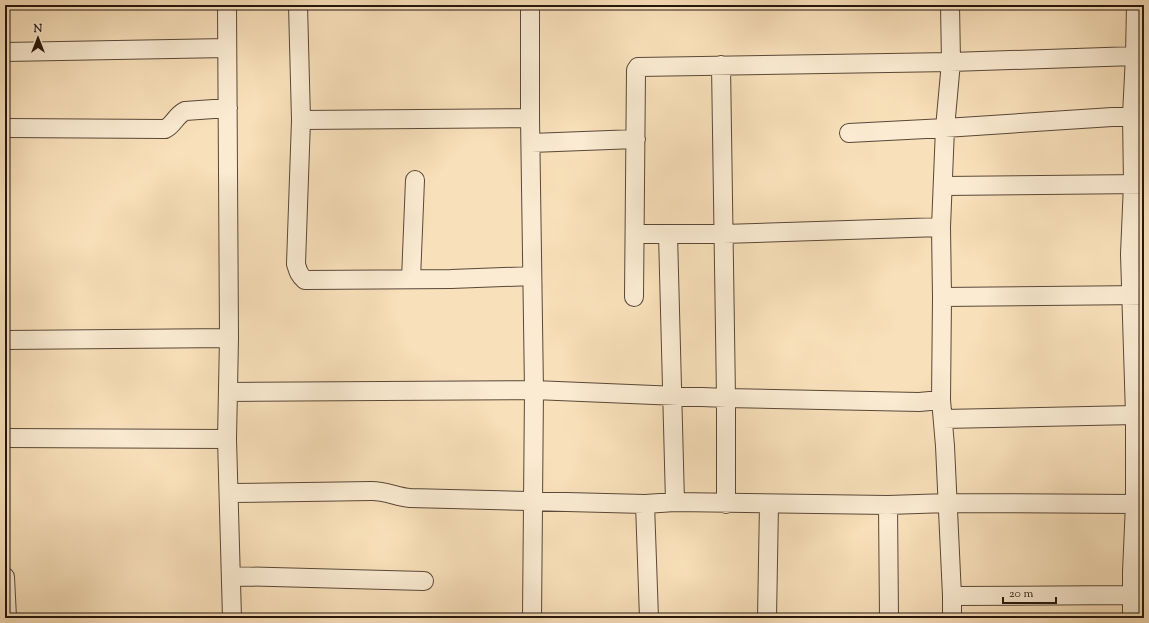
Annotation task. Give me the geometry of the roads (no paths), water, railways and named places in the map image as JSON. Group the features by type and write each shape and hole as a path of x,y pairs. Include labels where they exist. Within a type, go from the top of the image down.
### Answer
{"street":[{"path":"227,5 229,338 227,439 230,493 232,618"},
{"path":"298,5 301,120 296,264 298,272 301,276 305,280 532,276"},
{"path":"530,5 534,390 532,618"},
{"path":"950,5 951,62 945,128 944,186 941,227 941,400 948,503 952,618"},
{"path":"1132,618 1138,296 1130,254 1138,184 1138,115 1135,56 1136,5"},
{"path":"5,52 227,48"},
{"path":"634,297 636,70 638,67 951,62 1135,56"},
{"path":"721,65 726,398 726,504"},
{"path":"5,128 165,129 170,127 179,114 185,112 228,108"},
{"path":"849,133 1138,115"},
{"path":"301,120 530,118"},
{"path":"531,143 636,139"},
{"path":"411,279 415,180"},
{"path":"944,186 1138,184"},
{"path":"635,234 723,234 941,227"},
{"path":"668,234 675,502"},
{"path":"942,297 1138,296"},
{"path":"5,340 229,338"},
{"path":"228,392 534,390 726,398 919,402 941,400"},
{"path":"943,419 1135,415"},
{"path":"5,438 227,439"},
{"path":"230,493 372,490 410,498 645,504 675,502 726,504 888,505 948,503 1135,504"},
{"path":"645,504 649,618"},
{"path":"767,618 769,504"},
{"path":"888,505 890,618"},
{"path":"231,576 424,581"},
{"path":"5,577 7,618"},
{"path":"952,596 1132,595"}]}
